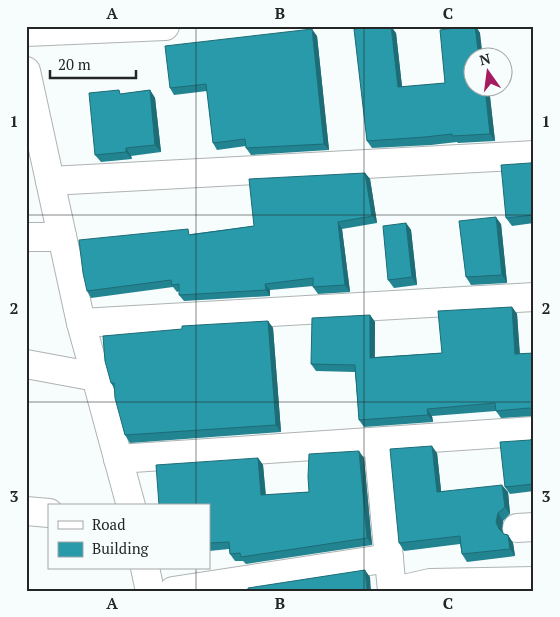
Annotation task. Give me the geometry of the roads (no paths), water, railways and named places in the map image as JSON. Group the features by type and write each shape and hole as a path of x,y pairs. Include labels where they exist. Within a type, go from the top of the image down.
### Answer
{"street":[{"path":"26,32 165,26"},
{"path":"26,71 30,104 50,181 81,324 130,504"},
{"path":"50,181 534,154"},
{"path":"26,237 62,237"},
{"path":"81,324 534,297"},
{"path":"26,364 96,378"},
{"path":"118,458 534,431"},
{"path":"378,442 394,591 430,583 534,581"},
{"path":"26,511 48,513"},
{"path":"172,591 389,558"},
{"path":"145,570 150,591"}]}
